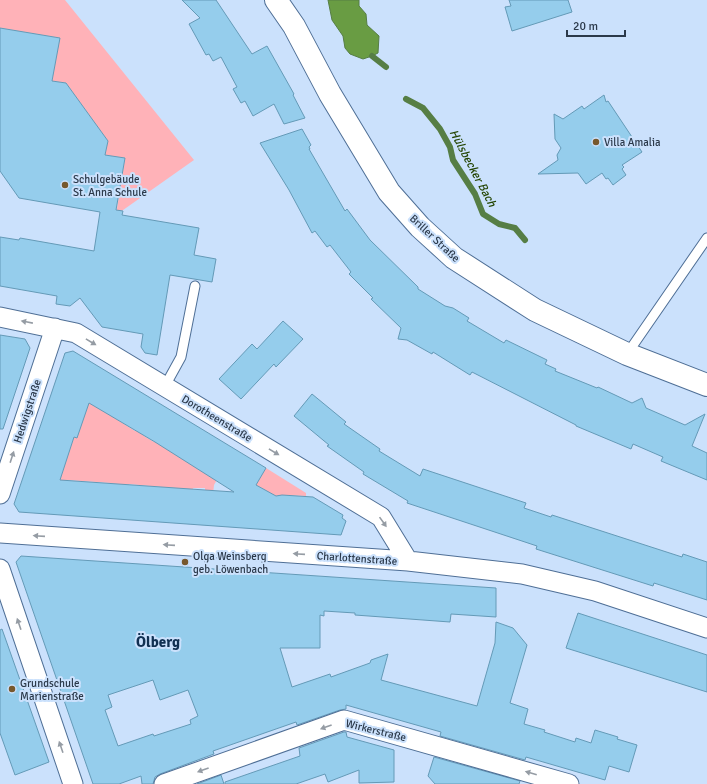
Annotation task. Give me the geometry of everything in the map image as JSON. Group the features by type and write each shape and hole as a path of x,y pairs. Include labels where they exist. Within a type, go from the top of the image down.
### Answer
{"main road":[{"name":"Briller Straße","path":"276,0 294,26 330,94 389,192 420,227 454,258 535,310 626,354 707,385"}],"street":[{"name":"Dorotheenstraße","path":"0,317 76,333 165,386 381,517 408,561"},
{"name":"Hedwigstraße","path":"0,494 55,328"},
{"name":"Charlottenstraße","path":"0,533 408,561 522,574 595,591 707,628"},
{"path":"0,569 73,784"},
{"name":"Wirkerstraße","path":"164,784 344,720 569,784"}],"lane":[{"path":"626,354 707,238"},
{"path":"165,386 181,357 195,286"}],"shaded area":[{"path":"0,0 65,0 194,160 116,215 125,158 105,155 108,141 66,83 52,81 59,38 0,28"},
{"path":"328,0 359,0 359,6 366,14 367,25 379,36 378,53 363,59 350,54 345,48 343,36 332,20"},
{"path":"82,392 113,417 135,431 138,426 144,436 154,442 157,438 219,476 214,485 213,494 205,494 205,488 193,488 192,492 172,488 129,484 129,488 111,488 111,483 67,480 67,484 58,484 74,437 77,438"},
{"path":"266,468 306,493 306,496 282,495 278,498 256,485"}],"building":[{"path":"182,0 216,0 252,54 267,46 294,94 293,95 305,118 284,124 274,104 253,116 245,101 241,103 233,89 237,87 221,57 213,61 209,54 206,55 189,24 200,18"},
{"path":"509,0 568,0 572,12 512,31 505,7 511,6"},
{"name":"Schulgebäude St. Anna Schule","path":"0,28 60,38 52,81 66,83 108,141 105,155 125,158 116,210 123,211 122,215 199,228 194,255 216,259 212,282 170,275 157,355 145,353 141,347 143,334 102,327 80,298 70,306 56,304 57,296 0,286 0,237 19,240 20,238 94,251 100,212 19,198 0,171"},
{"name":"Villa Amalia","path":"604,95 606,102 608,101 642,152 622,165 624,167 622,169 626,175 613,185 602,173 586,184 578,173 538,174 558,160 557,155 561,148 555,139 554,114 563,119 582,106 584,109"},
{"path":"302,129 311,145 309,149 345,211 347,209 370,240 418,287 418,289 445,306 453,308 469,318 467,321 504,343 506,340 547,360 545,364 556,369 555,371 597,388 598,387 632,403 642,398 646,408 685,425 705,414 692,446 707,453 707,480 661,461 663,457 633,444 631,449 576,426 472,372 470,375 433,352 432,354 407,340 398,339 401,328 371,299 373,298 349,274 351,272 330,245 327,247 315,231 312,233 289,190 260,143"},
{"path":"283,321 303,339 276,367 274,364 241,399 219,379 252,344 257,349"},
{"path":"0,335 25,339 30,348 3,429 0,429"},
{"path":"73,351 266,468 256,485 276,496 313,497 343,515 342,518 346,521 341,535 19,512 14,504 65,353","holes":["89,403 155,442 234,492 60,480 74,437 77,438"]},
{"path":"312,394 346,422 344,424 380,449 379,451 420,476 423,469 526,503 524,508 551,517 552,515 682,557 683,554 707,562 707,600 654,583 653,586 536,549 537,546 407,503 408,501 363,474 364,472 327,446 329,445 294,416"},
{"path":"21,556 496,588 496,617 451,614 450,622 355,615 355,613 324,611 324,616 320,615 320,648 280,648 292,687 330,674 331,677 370,663 371,660 388,654 381,680 477,706 495,643 496,622 513,628 527,645 510,703 528,709 524,724 545,730 544,732 575,742 576,738 591,743 595,730 637,745 629,772 609,766 605,780 526,757 525,760 440,736 441,732 346,705 346,709 297,725 296,722 213,751 214,754 160,774 155,777 153,784 142,784 141,776 119,784 93,784 16,562","holes":["153,680 160,700 188,690 198,716 190,720 191,724 154,736 153,734 118,746 105,710 112,707 108,695"]},
{"path":"578,613 707,655 707,692 566,648"},
{"path":"2,629 49,762 15,775 0,733 0,630"},
{"path":"346,732 347,737 394,750 394,782 359,783 359,770 328,782 325,774 296,784 225,784 225,782 300,756 299,748"},
{"path":"434,757 520,781 519,784 435,784 428,776"},
{"path":"221,775 224,784 197,784"}],"waterway":[{"name":"Hülsbecker Bach","path":"372,56 386,67"},
{"name":"Hülsbecker Bach","path":"406,99 423,108 440,129 450,147 453,160 475,194 483,214 499,224 515,228 525,240"}],"place":[{"name":"Villa Amalia","path":"596,142"},
{"name":"Schulgebäude St. Anna Schule","path":"65,185"},
{"name":"Olga Weinsberg geb. Löwenbach","path":"185,562"},
{"name":"Grundschule Marienstraße","path":"12,689"}],"district":[{"name":"Ölberg","path":"158,642"}]}
